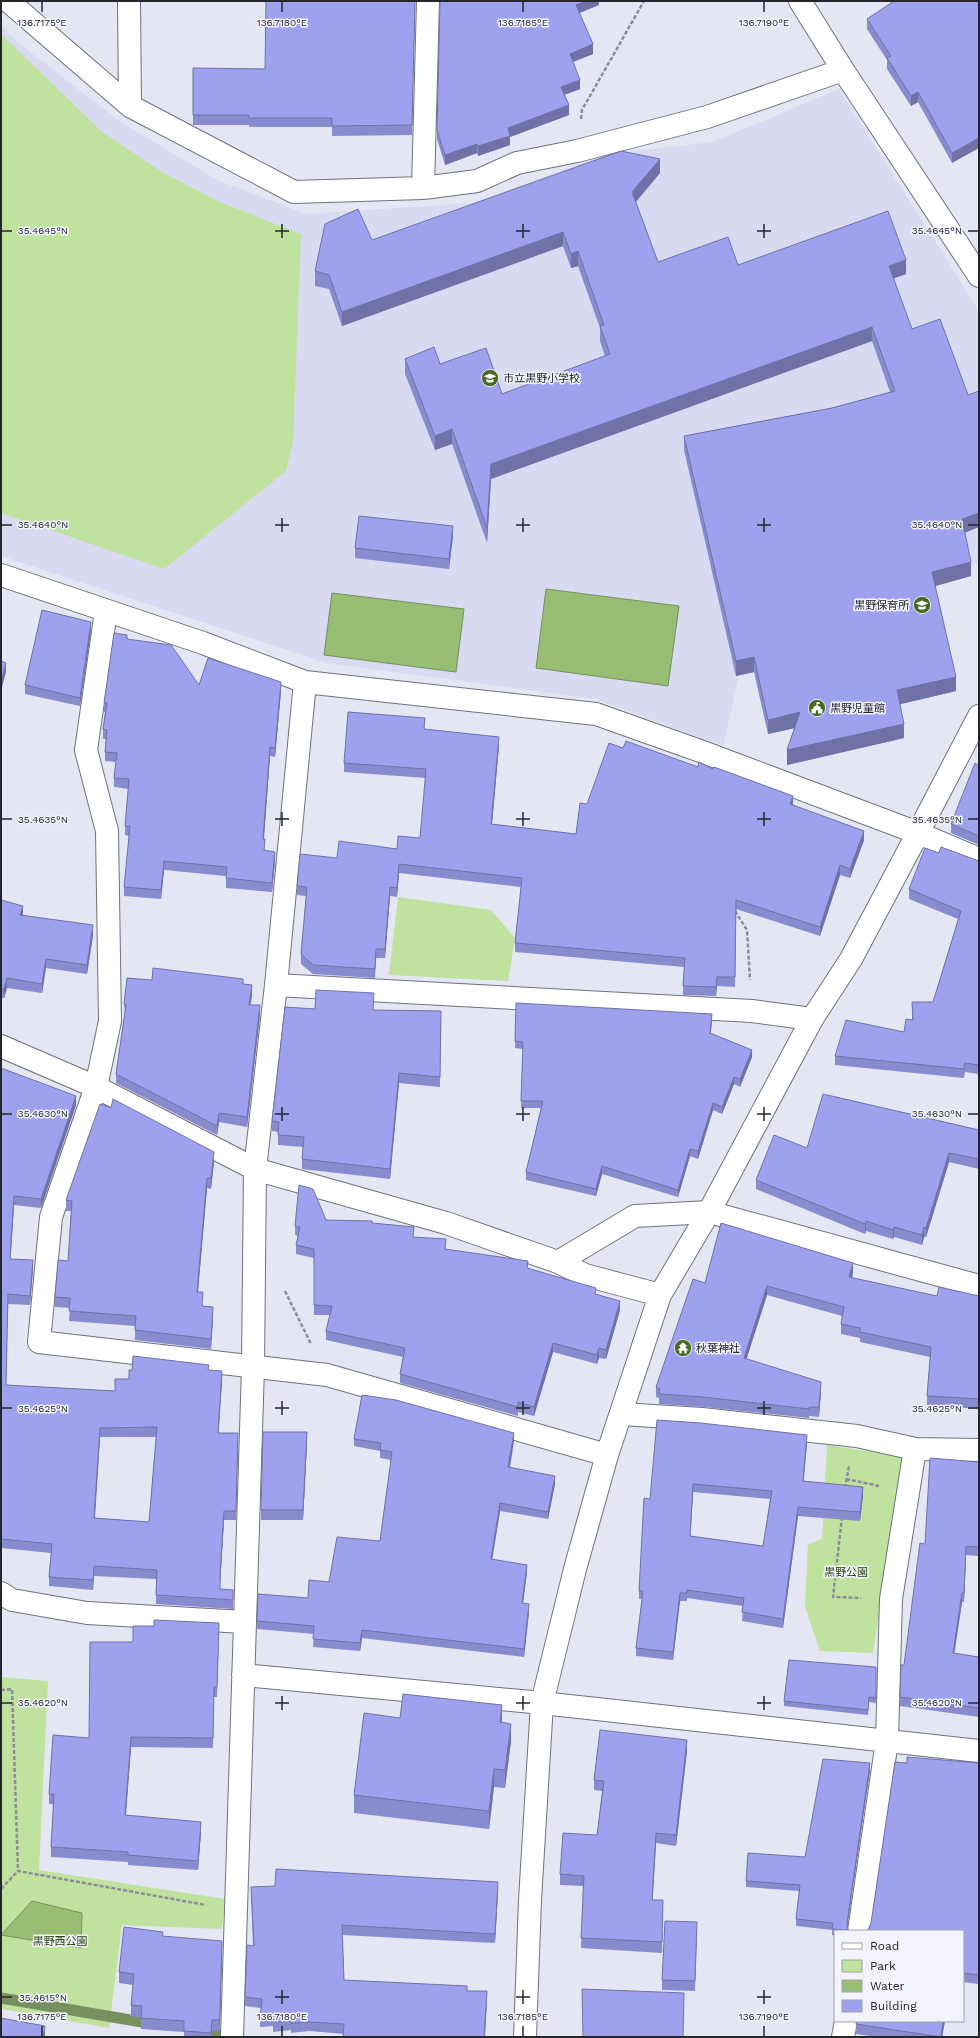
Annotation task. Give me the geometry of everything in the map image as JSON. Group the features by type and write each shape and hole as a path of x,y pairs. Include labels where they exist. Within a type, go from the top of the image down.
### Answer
{"street":[{"path":"8,1 130,106 294,192 423,188 476,181 517,163 577,151 707,118 843,70"},
{"path":"129,1 130,106"},
{"path":"423,188 428,1"},
{"path":"800,1 843,70 979,276"},
{"path":"1,575 106,612 203,643 306,682 596,714 703,752 918,833 979,859"},
{"path":"106,612 86,750 106,831 110,1021 96,1087 51,1217 39,1342 327,1375 607,1455"},
{"path":"232,2037 253,1367 255,1168 276,985 306,682"},
{"path":"525,2037 530,1900 542,1703 575,1569 607,1455 660,1295 709,1212 812,1019 851,959 979,716"},
{"path":"276,985 752,1011 812,1019"},
{"path":"1,1046 96,1087 255,1168 446,1223 558,1262 585,1274 660,1295"},
{"path":"558,1262 634,1216 709,1212 979,1284"},
{"path":"621,1414 702,1419 857,1436 915,1449 979,1450"},
{"path":"859,1930 887,1741 891,1599 915,1449"},
{"path":"1,1593 12,1600 87,1613 244,1622"},
{"path":"243,1675 542,1703 979,1751"},
{"path":"843,2037 846,2022"}],"path":[{"path":"577,151 582,110 644,1"},
{"path":"731,905 747,930 752,1011"},
{"path":"282,1285 327,1375"},
{"path":"844,1494 846,1479 857,1436"},
{"path":"843,1510 834,1597 891,1599"},
{"path":"1,1690 12,1689 18,1871 1,1890"},
{"path":"18,1871 236,1911"}],"shaded area":[{"name":"市立黒野小学校","path":"1,25 17,42 121,122 217,180 306,214 472,203 607,154 713,142 839,89 979,311 979,564 877,589 836,444 690,477 738,680 723,746 595,699 327,663 1,556"}],"green space":[{"path":"1,34 102,132 162,172 220,202 301,234 293,442 286,471 164,569 1,513"},
{"path":"398,897 491,910 515,938 508,981 389,975"},
{"name":"黒野公園","path":"827,1445 904,1457 873,1653 820,1651 805,1607 808,1544 822,1539"},
{"name":"黒野西公園","path":"1,1677 48,1681 39,1870 225,1899 222,1929 122,1925 109,2028 1,2009"}],"water":[{"path":"546,589 679,606 668,686 536,668"},
{"path":"332,593 464,609 456,672 324,655"},
{"path":"32,1901 82,1913 81,1948 1,1935"}],"building":[{"path":"266,1 415,1 412,125 332,126 332,118 249,118 249,115 193,115 193,68 265,69"},
{"path":"440,1 586,1 576,5 593,44 570,54 580,80 561,87 569,105 508,128 510,136 478,146 477,144 445,155 437,130"},
{"path":"894,1 979,1 979,138 952,153 918,92 911,96 887,58 891,56 867,19"},
{"path":"621,151 660,159 632,192 658,262 728,237 738,265 888,211 906,260 889,266 912,329 940,319 968,395 979,391 979,513 962,519 971,562 932,572 956,677 897,690 904,724 787,750 800,712 768,720 754,657 736,661 684,436 832,408 895,391 872,327 491,464 487,528 452,429 435,436 405,359 434,347 440,364 486,348 502,394 610,354 600,326 604,325 578,251 571,254 563,232 342,312 329,275 315,271 325,224 358,209 372,240"},
{"path":"359,516 453,526 449,559 355,548"},
{"path":"42,610 91,622 80,698 25,685"},
{"path":"114,633 127,635 127,639 171,645 199,685 208,658 281,682 275,748 270,747 263,839 265,839 264,850 275,852 272,883 226,878 227,867 164,861 161,890 124,887 130,826 125,826 129,779 114,778 117,753 105,752 107,730 103,729 107,703 104,703"},
{"path":"1,661 6,663 1,682"},
{"path":"348,712 425,718 424,729 499,737 491,824 576,834 580,803 587,804 609,743 623,748 626,741 698,767 699,762 713,769 714,767 793,796 790,804 864,831 850,869 840,865 820,927 736,900 735,977 717,977 716,987 683,986 685,958 515,943 522,878 399,864 397,888 390,887 385,949 376,949 375,969 313,965 301,954 307,887 297,886 300,854 337,858 339,841 397,849 398,836 420,838 426,769 344,763"},
{"path":"975,763 978,765 979,763 979,836 951,824"},
{"path":"941,847 979,861 979,1065 965,1063 964,1069 835,1056 846,1020 904,1032 906,1019 913,1020 912,1002 933,1002 961,911 909,889 925,848 939,853"},
{"path":"1,900 23,906 20,915 93,925 87,965 46,959 42,984 7,978 4,989 1,988"},
{"path":"153,968 243,979 243,984 252,985 249,1005 260,1005 247,1117 219,1113 217,1126 116,1074 126,1005 124,1004 127,978 152,980"},
{"path":"316,990 374,993 373,1010 441,1011 440,1077 399,1073 390,1169 302,1159 304,1137 278,1135 279,1122 272,1121 285,1007 315,1009"},
{"path":"516,1003 712,1014 710,1033 752,1050 740,1079 734,1077 722,1107 713,1103 698,1151 690,1149 678,1190 602,1166 596,1189 526,1172 543,1101 521,1101 523,1042 515,1041"},
{"path":"1,1068 76,1096 41,1199 14,1196 10,1259 33,1260 30,1296 8,1294 6,1385 115,1391 115,1379 129,1379 129,1370 132,1370 133,1356 209,1365 208,1370 222,1371 218,1433 238,1433 236,1511 224,1511 220,1576 220,1589 233,1590 233,1600 156,1595 157,1570 94,1566 93,1580 49,1577 52,1544 1,1539","holes":["157,1427 149,1522 94,1518 100,1428"]},
{"path":"823,1094 979,1130 979,1159 949,1153 926,1228 924,1227 922,1235 894,1227 893,1230 866,1221 865,1224 756,1180 774,1135 807,1148"},
{"path":"113,1099 214,1152 211,1178 207,1178 197,1292 203,1292 202,1306 213,1307 211,1339 135,1330 136,1316 69,1311 70,1298 55,1297 58,1260 68,1261 72,1201 66,1200 100,1104 111,1108"},
{"path":"299,1185 313,1189 326,1220 372,1221 372,1223 414,1227 413,1237 446,1239 445,1249 528,1261 527,1268 596,1288 595,1294 620,1301 606,1350 599,1348 597,1355 553,1343 534,1407 518,1402 518,1407 400,1374 405,1348 326,1331 332,1306 314,1305 314,1249 296,1245 300,1227 295,1226"},
{"path":"721,1223 853,1263 849,1277 937,1296 939,1287 979,1296 979,1399 927,1396 931,1347 860,1332 860,1328 841,1324 844,1307 767,1286 744,1358 821,1382 819,1407 809,1407 809,1409 703,1397 659,1394 660,1389 656,1387 693,1279 705,1283"},
{"path":"362,1395 396,1400 514,1433 508,1467 555,1476 548,1512 500,1503 491,1559 527,1565 522,1603 529,1604 524,1649 362,1630 360,1643 313,1639 314,1626 257,1621 258,1594 308,1598 309,1580 329,1582 337,1537 380,1541 392,1452 380,1450 381,1443 354,1439"},
{"path":"657,1420 701,1423 807,1435 803,1481 863,1487 860,1512 798,1507 783,1619 742,1612 744,1598 687,1590 687,1593 680,1593 673,1652 636,1648 643,1591 639,1591 644,1498 650,1499","holes":["693,1484 772,1491 763,1546 690,1536"]},
{"path":"263,1432 307,1432 303,1510 261,1510"},
{"path":"930,1458 979,1462 979,1547 966,1546 964,1593 962,1593 953,1653 979,1657 979,1708 900,1697 901,1665 904,1665 920,1543 925,1544"},
{"path":"154,1620 219,1623 217,1687 214,1687 213,1738 131,1737 125,1815 201,1822 198,1861 128,1855 128,1852 51,1847 54,1794 49,1794 53,1735 89,1738 90,1642 133,1642 133,1626 154,1626"},
{"path":"789,1660 876,1667 876,1698 869,1697 868,1710 784,1701"},
{"path":"403,1694 502,1705 500,1722 511,1724 505,1770 494,1769 489,1811 354,1795 364,1713 400,1718"},
{"path":"600,1730 687,1740 676,1835 656,1833 652,1900 663,1900 662,1942 581,1938 584,1876 560,1874 563,1833 597,1835 604,1781 594,1780"},
{"path":"907,1757 979,1763 979,1975 964,1973 964,1930 868,1930 871,1923 895,1762 907,1763"},
{"path":"823,1759 870,1763 847,1923 848,1930 832,1929 833,1923 796,1919 800,1885 746,1881 748,1853 805,1857"},
{"path":"276,1869 498,1882 495,1934 342,1925 344,1980 467,1986 467,1991 487,1991 484,2037 343,2037 344,2024 309,2022 291,2023 291,2021 273,2022 273,2016 260,2018 262,1999 245,1997 247,1945 254,1946 251,1887 275,1886"},
{"path":"665,1921 697,1922 695,1981 662,1980"},
{"path":"124,1927 163,1932 162,1936 222,1941 220,2012 219,2020 212,2020 211,2033 184,2031 184,2021 141,2018 142,2006 131,2005 134,1974 119,1972"},
{"path":"582,1989 684,1993 683,2037 583,2037"},
{"path":"1,2018 45,2026 43,2037 1,2037"},
{"path":"857,2022 943,2022 941,2037 856,2024"}],"waterway":[{"path":"1,1998 154,2024"},
{"path":"199,2031 222,2035"}],"place":[{"name":"市立黒野小学校","path":"490,378"},
{"name":"黒野保育所","path":"922,605"},
{"name":"黒野児童館","path":"817,708"},
{"name":"秋葉神社","path":"683,1348"}]}
